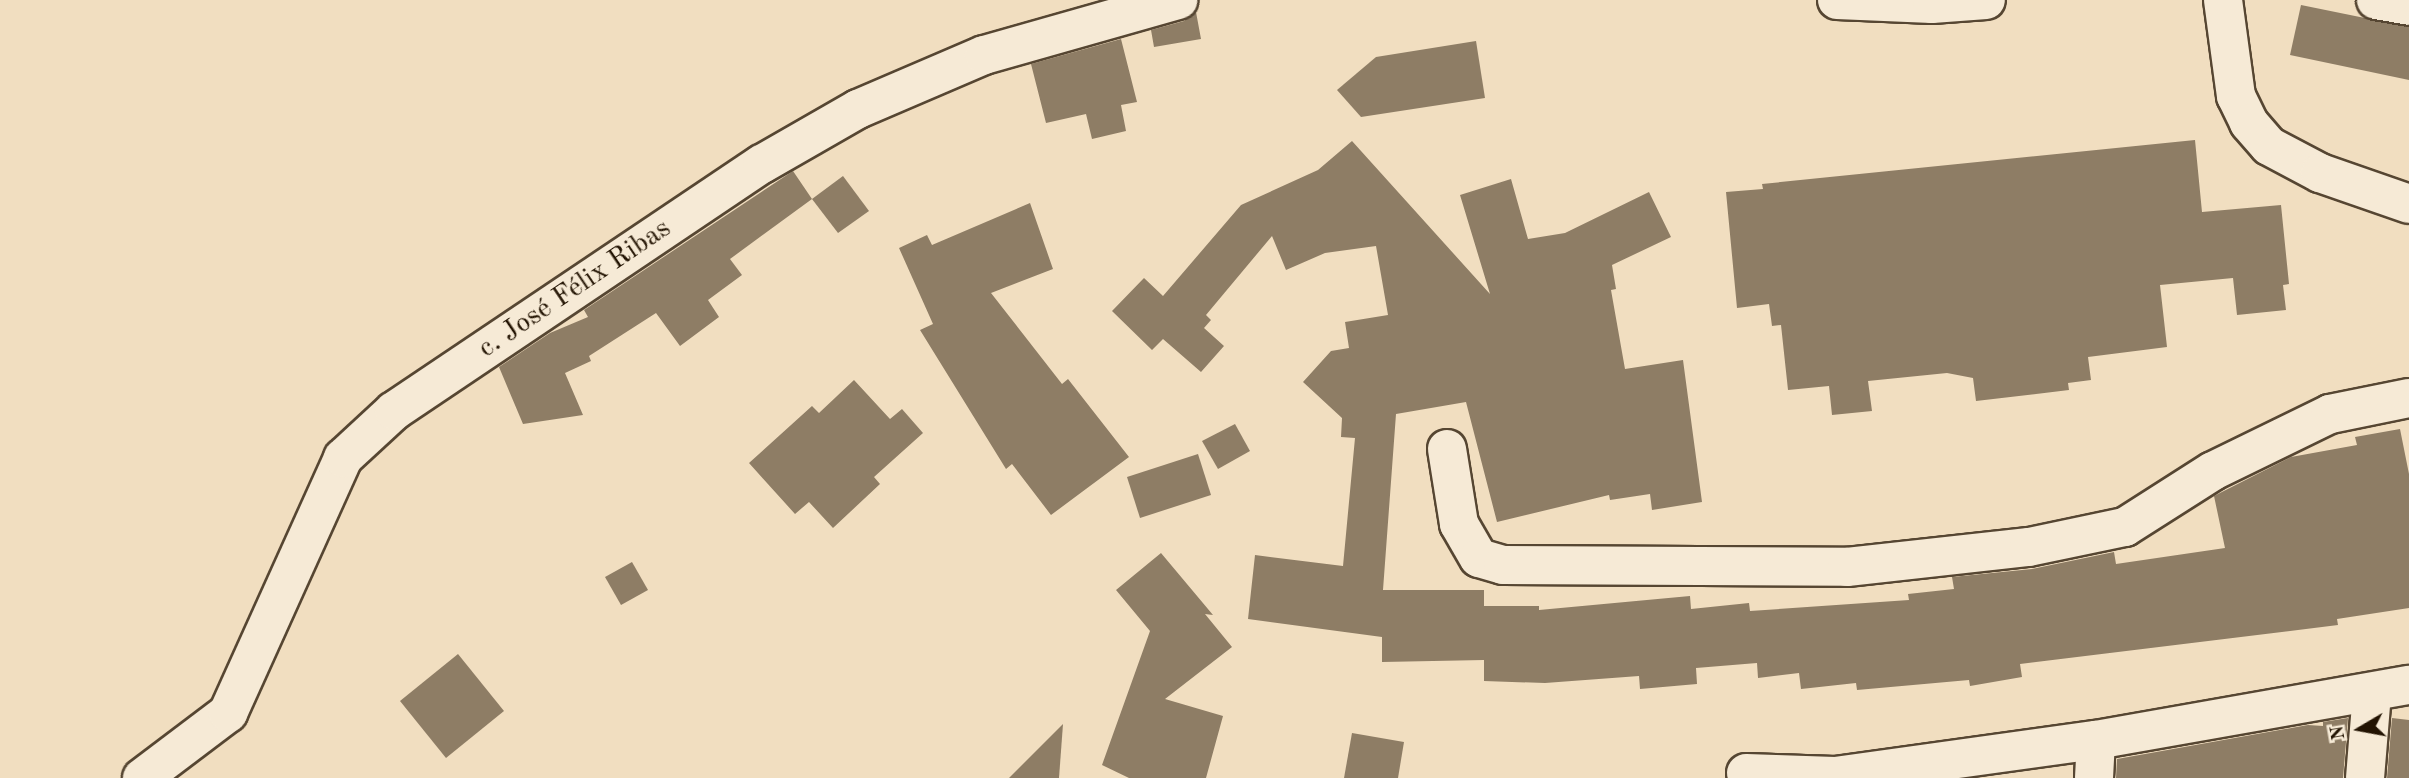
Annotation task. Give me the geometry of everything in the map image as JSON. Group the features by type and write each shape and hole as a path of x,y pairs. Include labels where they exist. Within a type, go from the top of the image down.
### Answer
{"street":[{"name":"c. José Félix Ribas","path":"142,778 228,713 343,458 394,411 762,163 858,109 985,55 1178,0"},
{"path":"1837,0 1932,4 1986,0"},
{"path":"2222,0 2236,96 2249,123 2269,146 2320,173 2409,204"},
{"path":"2376,0 2409,6"},
{"path":"1447,449 1459,524 1479,558 1503,565 1847,567 2029,547 2124,527 2213,471 2330,414 2409,398"},
{"path":"1746,773 1835,776 2096,740 2409,685"},
{"path":"2365,778 2372,693"},
{"path":"2094,778 2096,740"}],"building":[{"path":"2301,5 2409,27 2409,80 2290,55"},
{"path":"1196,12 1201,39 1154,47 1151,30 1184,21"},
{"path":"1121,39 1137,102 1121,105 1126,131 1092,139 1086,114 1046,123 1031,64"},
{"path":"1476,41 1485,98 1361,117 1337,90 1376,57"},
{"path":"2195,140 2202,212 2281,205 2289,284 2283,285 2286,310 2237,315 2233,278 2160,285 2167,347 2088,357 2091,380 2068,383 2069,390 1976,401 1973,378 1947,373 1868,381 1872,411 1832,415 1829,386 1788,390 1781,325 1772,326 1769,304 1737,308 1726,192 1763,189 1762,184"},
{"path":"1352,141 1490,294 1460,195 1511,179 1528,239 1565,233 1649,192 1671,237 1612,265 1616,289 1611,290 1625,369 1683,360 1702,502 1652,510 1650,494 1610,500 1609,495 1497,522 1466,402 1396,414 1383,590 1484,590 1484,606 1539,606 1539,610 1690,596 1691,609 1749,603 1750,611 1909,600 1908,594 1954,589 1952,577 2032,569 2114,552 2116,564 2225,548 2214,496 2291,457 2357,445 2355,437 2400,429 2409,474 2409,608 2337,619 2338,625 2020,664 2022,677 1970,686 1969,680 1857,690 1856,683 1801,689 1799,673 1758,678 1757,663 1696,668 1697,684 1640,689 1639,676 1545,683 1484,681 1484,660 1382,662 1382,637 1248,619 1255,555 1343,566 1355,438 1341,437 1342,418 1303,382 1331,351 1349,348 1345,322 1388,315 1376,246 1325,253 1286,270 1272,236 1206,315 1211,320 1204,328 1224,346 1201,372 1163,339 1152,350 1112,311 1144,278 1163,296 1241,205 1318,170"},
{"path":"793,171 812,199 730,259 742,275 708,300 719,317 680,346 656,313 589,356 591,361 565,373 583,415 523,424 499,367 550,333 588,317 584,310"},
{"path":"843,176 869,211 838,233 812,199"},
{"path":"1030,203 1053,269 991,293 1062,384 1068,379 1129,457 1051,515 1012,464 1006,469 920,330 933,324 899,248 927,235 932,245"},
{"path":"854,380 890,419 902,409 923,433 874,477 880,484 833,528 809,502 795,514 749,463 812,406 819,413"},
{"path":"1235,424 1250,451 1218,469 1202,441"},
{"path":"1198,454 1211,495 1140,518 1127,477"},
{"path":"1161,553 1213,615 1205,614 1232,647 1165,699 1223,716 1206,778 1129,778 1102,765 1150,631 1116,590"},
{"path":"632,562 648,590 621,605 605,577"},
{"path":"458,654 504,711 446,758 400,701"},
{"path":"2348,718 2343,778 2116,778 2117,759 2308,725 2323,726 2323,722"},
{"path":"2392,718 2409,720 2409,778 2387,778"},
{"path":"1063,724 1059,778 1009,778"},
{"path":"1352,733 1404,742 1398,778 1344,778"}]}
